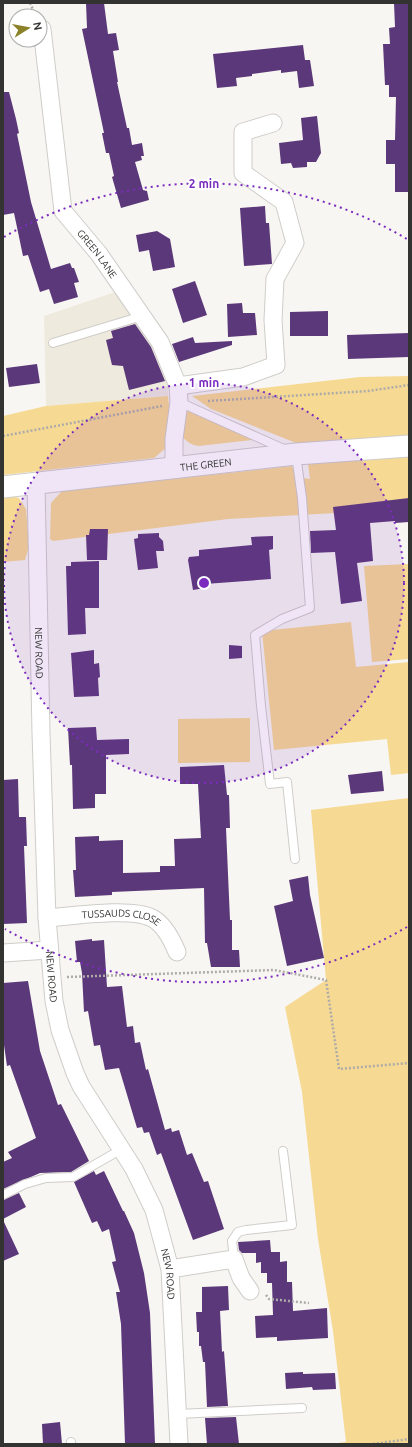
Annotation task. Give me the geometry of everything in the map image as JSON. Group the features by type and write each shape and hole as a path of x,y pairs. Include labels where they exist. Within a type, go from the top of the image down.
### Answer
{"street":[{"name":"GREEN LANE","path":"42,48 63,211 99,254 160,342 179,394 174,439 174,468"},
{"path":"179,394 243,377 276,365 274,320 275,280 295,242 284,202 243,174 242,132 273,123"},
{"name":"THE GREEN","path":"3,487 296,454 409,446"},
{"name":"NEW ROAD","path":"36,483 41,733 47,918 54,1001 60,1030 81,1086 134,1169 154,1210 170,1269 179,1444"},
{"name":"TUSSAUDS CLOSE","path":"47,918 134,912 152,918 170,937 177,952"},
{"path":"3,953 49,950"},
{"path":"170,1269 234,1259 241,1278 250,1291"}],"lane":[{"path":"53,343 142,316"},
{"path":"179,394 296,454 302,498 310,608 282,619 255,635 270,784 287,782 295,859"},
{"path":"3,1195 25,1184 46,1178 73,1177 122,1149"},
{"path":"234,1259 232,1241 238,1232 292,1225 283,1151"},
{"path":"178,1414 302,1408"}],"path":[{"path":"51,975 65,977 274,970 326,980 340,1069 409,1063"},
{"path":"250,1291 265,1294 269,1299 309,1303"},
{"path":"373,1444 409,1439"}],"shaded area":[{"path":"118,291 140,317 168,380 168,396 46,406 44,316"},
{"path":"409,376 409,436 301,445 211,409 192,396 360,377"},
{"path":"168,396 170,416 167,447 154,458 3,475 3,416 46,406"},
{"path":"193,407 270,438 199,446 193,445 186,441 180,434 183,410"},
{"path":"409,455 409,509 228,519 53,541 50,539 51,503 62,491 292,466 296,477 310,479 308,464"},
{"path":"3,494 19,498 26,509 29,546 25,560 3,562"},
{"path":"409,564 409,659 372,662 364,566"},
{"path":"351,622 356,667 409,662 409,773 391,775 387,739 274,750 262,631"},
{"path":"250,718 250,762 178,763 178,719"},
{"path":"409,798 409,1444 329,1444 346,1442 333,1331 318,1239 302,1092 285,1007 326,980 311,810"}],"building":[{"path":"86,3 104,3 108,34 116,33 119,50 113,51 117,82 127,128 129,128 132,145 142,143 144,156 141,156 142,160 135,162 143,190 147,191 149,200 121,208 112,177 114,176 109,153 106,153 102,133 104,133 82,29 87,28"},
{"path":"394,3 409,3 409,192 395,192 395,164 386,164 386,140 395,140 396,97 389,97 389,85 385,85 383,44 390,44 389,28 395,27"},
{"path":"303,45 305,60 310,60 314,86 299,88 297,71 281,73 281,70 236,78 237,86 217,88 213,54"},
{"path":"3,92 9,92 19,133 17,134 31,202 51,269 70,263 72,268 74,268 79,282 74,283 78,297 54,304 49,289 40,292 28,255 23,256 14,213 3,215"},
{"path":"317,116 321,153 316,162 307,162 307,167 293,168 291,163 281,164 279,143 303,140 301,118"},
{"path":"265,206 266,223 269,223 272,264 244,266 240,208"},
{"path":"157,231 170,239 175,267 153,271 149,250 139,252 136,235"},
{"path":"195,281 207,315 183,323 172,289"},
{"path":"242,303 243,313 255,313 257,335 228,337 227,304"},
{"path":"328,311 328,336 290,336 290,312"},
{"path":"135,324 151,347 165,381 129,390 123,366 112,365 106,340 113,338 111,331"},
{"path":"409,333 409,357 348,359 347,335"},
{"path":"193,337 195,343 232,341 232,345 179,362 172,344"},
{"path":"37,364 40,383 9,387 6,368"},
{"path":"409,498 409,522 395,523 395,521 370,523 373,561 357,563 362,601 341,604 335,552 311,553 310,531 336,530 333,507"},
{"path":"90,529 108,529 107,560 87,560 86,535 89,535"},
{"path":"159,533 159,537 163,541 164,551 156,551 158,568 138,570 134,539 138,538 138,534"},
{"path":"273,536 273,549 269,550 271,579 205,584 205,588 193,590 188,560 189,557 199,556 199,550 252,545 251,537"},
{"path":"99,561 99,608 85,608 86,634 68,635 66,566 71,566 71,562"},
{"path":"229,645 242,646 242,658 229,659"},
{"path":"94,650 94,664 99,663 99,696 74,697 71,653"},
{"path":"96,727 97,740 129,739 129,754 106,755 106,794 95,794 95,808 73,809 72,765 70,765 68,728"},
{"path":"224,765 227,795 229,795 230,828 226,828 230,920 232,920 232,950 239,950 240,967 211,967 207,943 205,943 204,888 112,892 112,895 75,897 73,870 76,870 75,837 99,836 99,841 123,840 123,873 160,872 160,866 175,866 174,839 201,838 198,784 180,784 180,767"},
{"path":"382,771 384,791 351,794 348,775"},
{"path":"18,779 19,817 26,817 27,846 24,846 27,923 3,924 3,780"},
{"path":"308,876 310,895 324,958 287,966 274,906 293,901 289,880"},
{"path":"92,939 92,941 104,940 107,987 122,986 127,1027 133,1026 135,1043 140,1042 146,1070 148,1069 165,1130 171,1128 172,1132 179,1130 187,1155 192,1153 204,1182 208,1181 224,1229 193,1240 161,1153 157,1155 149,1132 144,1133 142,1127 137,1128 119,1068 105,1070 100,1045 94,1046 88,1011 84,1012 82,973 80,962 77,962 75,941"},
{"path":"28,981 40,1051 58,1105 61,1104 89,1161 71,1172 40,1173 3,1189 3,1162 12,1158 8,1152 36,1138 10,1065 7,1066 3,1038 3,983"},
{"path":"94,1171 96,1175 104,1171 124,1211 134,1233 144,1273 150,1313 155,1444 125,1444 121,1324 116,1292 120,1292 112,1262 116,1261 109,1229 102,1232 97,1221 92,1223 74,1182"},
{"path":"19,1193 26,1207 3,1219 3,1200"},
{"path":"3,1220 19,1254 3,1261"},
{"path":"270,1240 271,1252 280,1252 280,1262 287,1261 287,1282 292,1282 293,1311 327,1308 328,1338 277,1341 277,1337 256,1338 255,1316 273,1315 272,1283 267,1283 267,1273 261,1273 261,1262 256,1263 256,1253 242,1253 239,1250 238,1242"},
{"path":"228,1286 229,1310 220,1311 222,1352 224,1351 228,1406 207,1407 205,1362 203,1362 201,1346 199,1346 199,1332 197,1332 196,1312 202,1312 202,1287"},
{"path":"303,1372 303,1374 335,1373 336,1389 313,1390 312,1387 286,1389 285,1373"},
{"path":"236,1417 239,1444 207,1444 205,1418"},
{"path":"60,1422 62,1444 43,1444 42,1424"}]}
